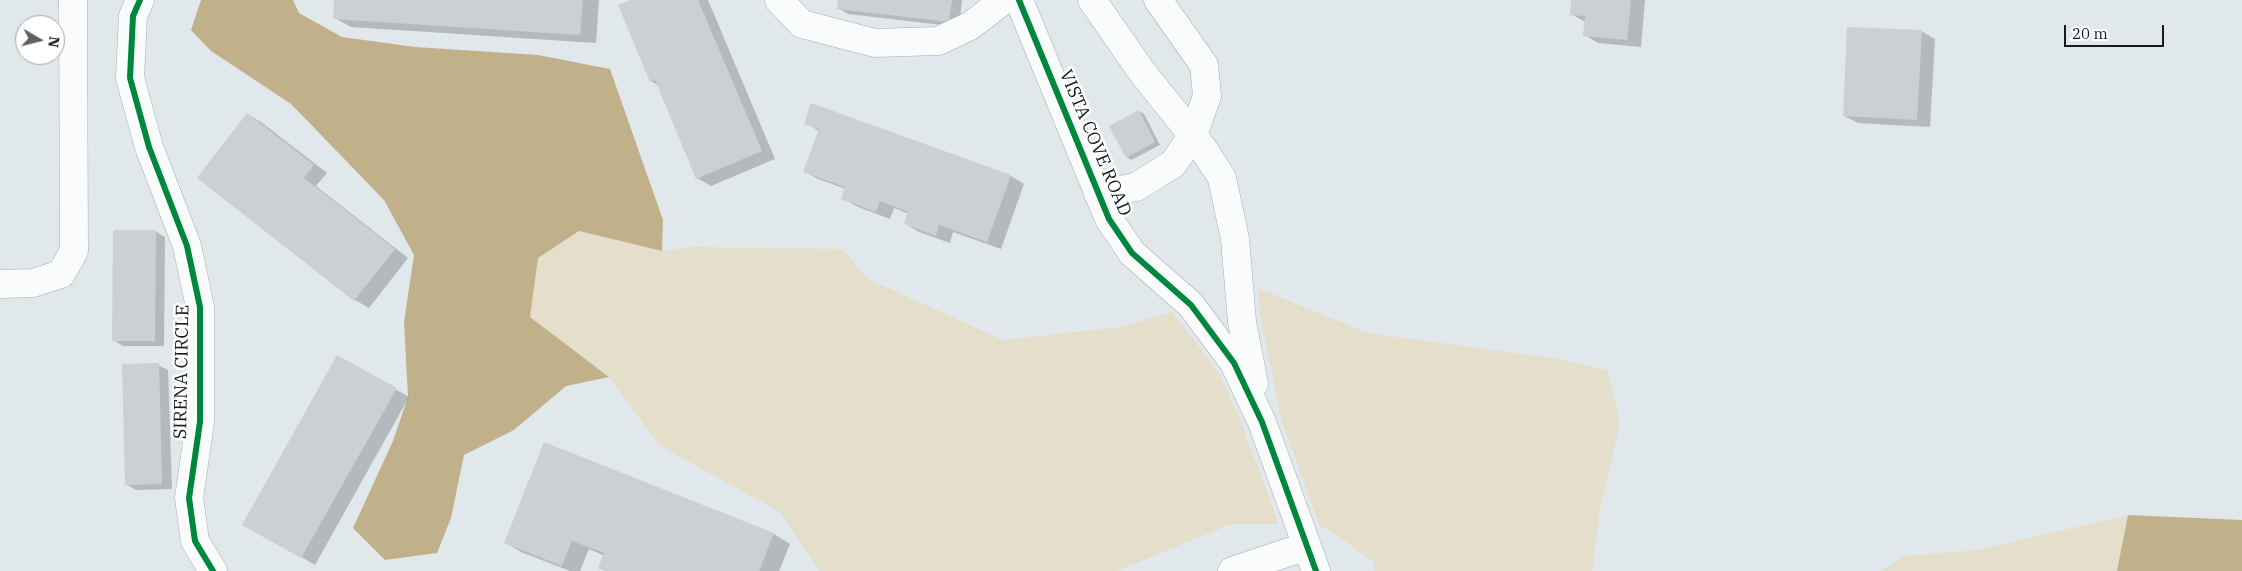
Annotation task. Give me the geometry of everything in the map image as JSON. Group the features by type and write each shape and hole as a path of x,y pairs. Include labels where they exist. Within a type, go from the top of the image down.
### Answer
{"street":[{"path":"0,284 33,284 61,274 74,251 73,0"},
{"name":"SIRENA CIRCLE","path":"140,0 133,16 130,78 149,147 186,246 200,307 200,422 189,498 195,541 213,571"},
{"path":"779,0 802,24 875,44 938,41 970,26 1004,0"},
{"name":"VISTA COVE ROAD","path":"1019,0 1108,219 1132,253 1191,306 1234,362 1262,422 1311,559"},
{"name":"VISTA COVE ROAD","path":"1092,0 1142,72 1193,135 1222,178 1235,239 1242,322 1262,422"},
{"path":"1098,194 1136,187 1173,164 1193,135 1207,96 1204,65 1158,0"},
{"path":"1232,571 1311,559"}],"shaded area":[{"path":"201,0 293,0 299,13 342,37 415,47 538,55 610,69 663,220 662,251 579,231 538,258 530,317 609,377 566,386 514,430 464,455 451,518 437,553 385,560 353,528 393,441 408,397 404,322 414,255 384,200 291,104 211,51 191,30"},
{"path":"579,231 662,251 692,247 842,249 868,279 1003,340 1120,327 1172,312 1217,370 1243,426 1246,441 1248,441 1279,524 1231,524 1117,571 820,571 780,512 660,446 609,377 530,317 538,258"},
{"path":"1258,288 1367,333 1553,358 1608,370 1620,424 1600,510 1592,571 1375,571 1373,562 1327,528 1320,527 1281,418 1261,320"},
{"path":"2128,515 2117,571 1881,571 1905,556 1978,550"},
{"path":"2128,515 2242,520 2242,571 2117,571"}],"building":[{"path":"334,0 583,0 580,35 333,19"},
{"path":"630,0 698,0 762,151 696,179 655,80 650,82 618,5"},
{"path":"838,0 952,0 949,22 837,9"},
{"path":"1571,0 1631,0 1627,40 1583,36 1585,16 1570,15"},
{"path":"1847,27 1922,30 1917,120 1843,116"},
{"path":"811,103 1011,175 987,242 939,225 936,236 904,224 908,212 880,201 876,212 841,199 845,187 803,172 819,129 804,124"},
{"path":"1139,110 1155,142 1126,158 1109,126"},
{"path":"247,113 314,165 304,178 395,249 354,301 197,178"},
{"path":"113,230 156,230 155,341 112,341"},
{"path":"337,355 397,388 301,558 242,525"},
{"path":"159,363 162,484 125,485 122,364"},
{"path":"544,442 774,533 759,571 605,571 598,568 604,553 572,541 562,566 504,543"}],"cycle path":[{"path":"140,0 133,16 130,78 149,147 187,246 200,307 200,422 189,498 195,541 213,571"},
{"path":"1019,0 1109,219 1132,253 1191,305 1234,363 1262,422 1316,571"}]}
